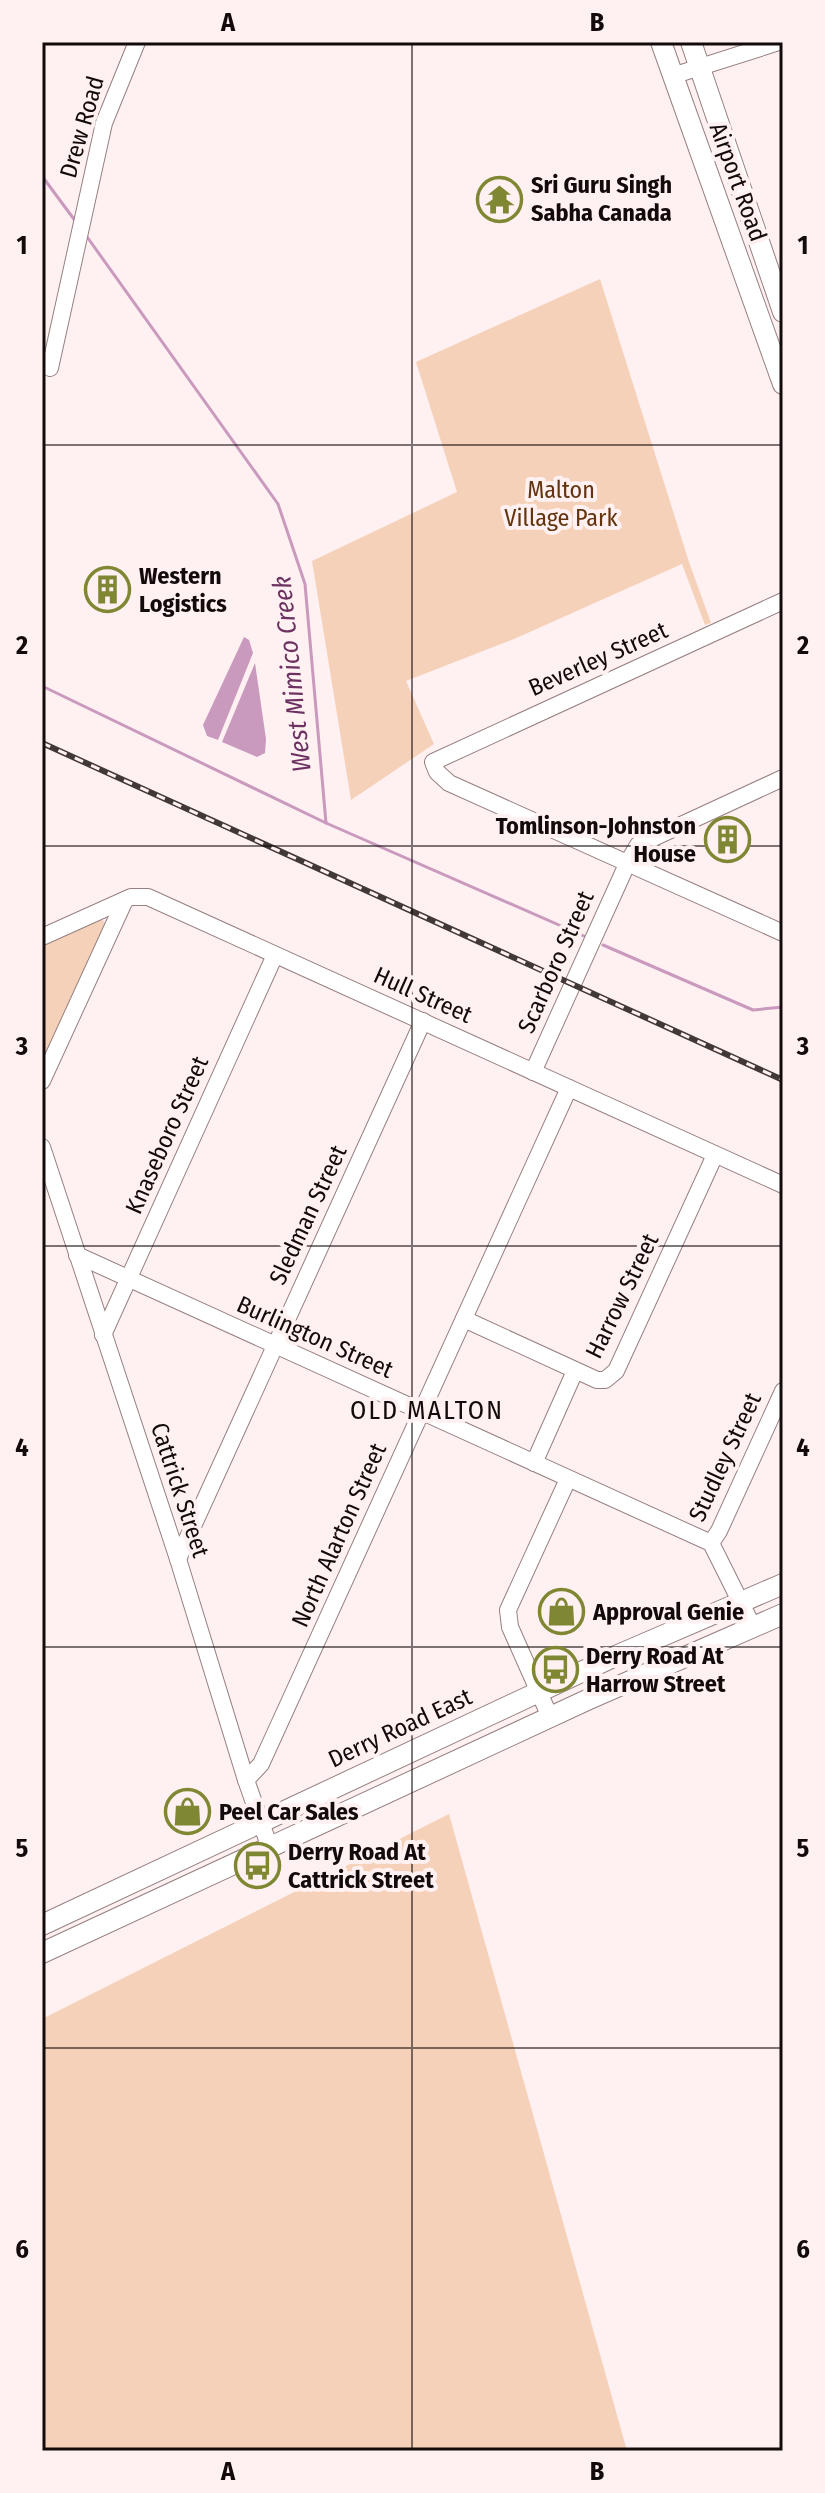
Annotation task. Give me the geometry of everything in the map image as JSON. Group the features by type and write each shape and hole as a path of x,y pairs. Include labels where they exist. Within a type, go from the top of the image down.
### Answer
{"main road":[{"name":"Airport Road","path":"661,42 783,384"},
{"name":"Airport Road","path":"691,42 783,312"},
{"path":"722,215 747,206"},
{"path":"765,335 783,322"},
{"name":"Derry Road East","path":"42,1925 539,1692 783,1584"},
{"path":"42,1953 550,1717 783,1614"},
{"path":"173,1864 183,1888"}],"street":[{"name":"Drew Road","path":"50,368 104,123 137,42"},
{"path":"672,76 779,42"},
{"name":"Beverley Street","path":"628,862 449,783 437,772 433,762 783,601"},
{"name":"Scarboro Street","path":"533,1072 638,845 783,778"},
{"path":"628,862 783,933"},
{"name":"Hull Street","path":"42,937 136,895 148,897 783,1185"},
{"path":"42,1081 125,900"},
{"name":"Knaseboro Street","path":"103,1335 275,955"},
{"name":"Sledman Street","path":"178,1559 423,1021"},
{"name":"North Alarton Street","path":"246,1780 261,1764 569,1088"},
{"name":"Cattrick Street","path":"42,1147 270,1848"},
{"name":"Harrow Street","path":"534,1463 575,1371 605,1380 616,1371 715,1155"},
{"name":"Burlington Street","path":"77,1255 711,1543"},
{"path":"464,1319 575,1371"},
{"name":"Studley Street","path":"711,1543 783,1391"},
{"path":"550,1717 510,1627 508,1610 568,1479"},
{"path":"711,1543 753,1627"}],"green space":[{"name":"Malton Village Park","path":"600,279 711,623 705,625 682,564 514,639 406,681 434,744 351,800 312,561 457,492 416,362"},
{"path":"101,918 105,923 42,1064 42,944"},
{"path":"449,1814 627,2451 42,2451 42,2019"}],"shaded area":[{"path":"244,637 249,640 253,653 218,740 207,736 203,725"},
{"path":"255,663 266,739 265,753 257,757 222,742"}],"waterway":[{"name":"West Mimico Creek","path":"42,176 76,222"},
{"name":"West Mimico Creek","path":"85,234 278,504 305,584 326,823"},
{"path":"42,686 326,823 584,936"},
{"name":"West Mimico Creek","path":"603,945 753,1010 783,1007"}],"railway":[{"path":"42,743 783,1080"}],"place":[{"name":"Sri Guru Singh Sabha Canada","path":"500,199"},
{"name":"Western Logistics","path":"108,590"},
{"name":"Tomlinson-Johnston House","path":"727,840"},
{"name":"Approval Genie","path":"562,1612"},
{"name":"Derry Road At Harrow Street","path":"555,1670"},
{"name":"Peel Car Sales","path":"188,1812"},
{"name":"Derry Road At Cattrick Street","path":"257,1866"}],"district":[{"name":"OLD MALTON","path":"427,1410"}]}
